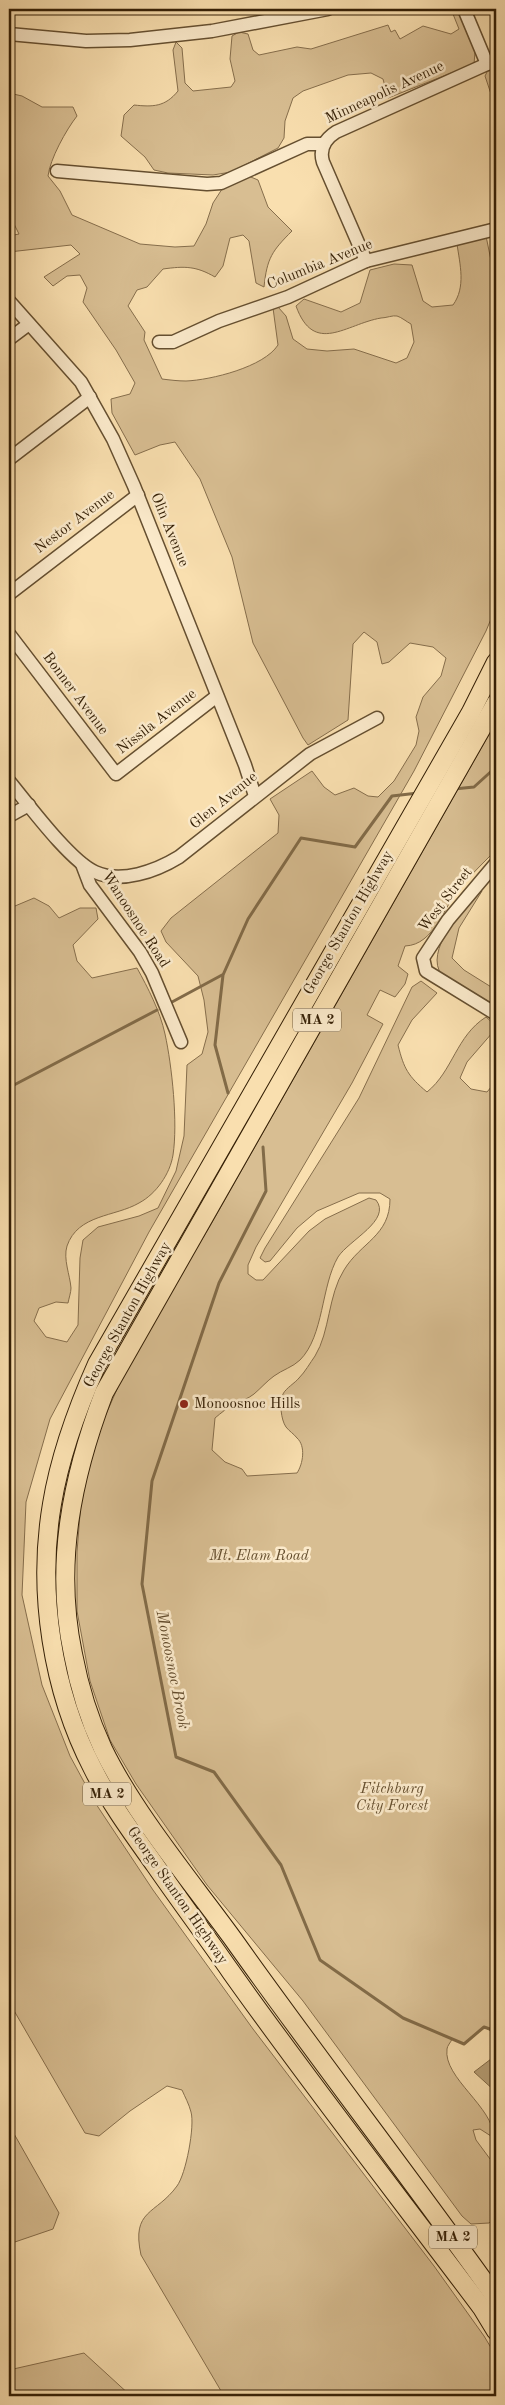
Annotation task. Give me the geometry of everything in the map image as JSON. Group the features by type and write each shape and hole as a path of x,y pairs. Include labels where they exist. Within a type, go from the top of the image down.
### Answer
{"highway":[{"name":"George Stanton Highway","path":"496,662 432,779 98,1364 71,1428 54,1494 48,1549 49,1602 55,1657 67,1708 88,1759 112,1802 279,2039 470,2293 496,2331"},
{"name":"George Stanton Highway","path":"496,702 104,1393 73,1494 67,1534 64,1580 70,1637 81,1688 98,1738 120,1778 142,1812 269,1990 410,2176 496,2298"}],"street":[{"path":"9,34 86,41 130,40 212,31 328,9"},
{"path":"464,9 492,62"},
{"name":"Minneapolis Avenue","path":"57,171 207,184 221,183 307,144 324,144 336,132 492,62"},
{"path":"324,144 323,162 366,260"},
{"name":"Columbia Avenue","path":"159,342 173,342 219,321 288,297 366,260 496,229"},
{"name":"Olin Avenue","path":"9,301 81,382 113,439 138,495 255,796"},
{"path":"9,339 28,324"},
{"path":"9,460 90,397"},
{"name":"Nestor Avenue","path":"9,594 138,495"},
{"name":"Bonner Avenue","path":"9,634 116,774"},
{"name":"Nissila Avenue","path":"116,774 217,696"},
{"name":"Glen Avenue","path":"82,864 97,873 118,876 160,868 185,853 310,754 377,718"},
{"name":"Wanoosnoc Road","path":"9,781 71,854 82,864 90,886 140,952 152,973 181,1042"},
{"path":"9,816 28,805"},
{"name":"West Street","path":"496,863 448,920 423,958 426,971 496,1014"}],"green space":[{"path":"451,9 459,9 475,52 474,64 388,98 383,79 371,73 348,75 303,91 293,98 285,121 284,138 278,148 231,172 213,175 168,173 154,170 145,157 121,136 124,115 134,105 158,105 168,100 178,91 173,50 176,42 182,48 185,83 193,91 231,87 235,81 230,59 232,36 239,32 248,34 253,50 259,55 297,47 311,49 388,25 391,32 395,30 400,39 423,26 451,34 459,29"},
{"path":"496,67 496,109 485,76 488,70"},
{"path":"9,93 22,96 42,107 73,107 77,116 59,145 48,176 60,191 72,215 140,244 175,247 194,246 206,224 213,203 224,186 246,175 258,180 268,207 292,231 275,250 269,262 264,287 256,283 249,241 243,235 230,238 223,266 215,277 190,268 163,269 147,287 137,290 128,306 145,332 144,340 162,379 186,381 209,378 236,371 261,360 278,345 273,308 278,307 286,316 293,339 307,349 327,351 354,349 396,363 407,358 414,342 411,324 400,317 381,318 332,333 322,333 312,330 303,321 296,306 304,299 341,312 360,303 370,270 394,264 412,265 423,301 432,307 453,305 460,291 461,283 457,244 486,236 493,270 496,270 496,607 486,631 414,771 149,1232 50,1419 26,1502 22,1595 42,1685 70,1756 96,1804 153,1890 253,2029 434,2266 484,2336 496,2356 496,2396 224,2396 141,2255 139,2229 142,2221 177,2186 184,2171 191,2138 192,2119 182,2090 167,2086 130,2111 99,2136 85,2133 9,2002 9,904 15,906 34,898 49,906 59,918 80,908 96,908 98,919 73,945 77,961 92,978 137,968 160,1017 170,1062 174,1094 175,1127 173,1155 169,1169 161,1183 145,1199 129,1208 88,1222 72,1236 66,1251 71,1288 68,1303 56,1302 39,1308 34,1321 46,1337 67,1342 78,1325 80,1258 83,1240 98,1227 139,1216 158,1208 176,1171 184,1136 187,1065 202,1054 208,1032 204,1000 198,976 166,942 161,931 171,918 278,833 279,815 270,799 312,771 324,787 335,795 354,788 368,796 378,797 394,781 416,745 419,731 416,717 423,697 441,676 446,658 433,647 410,643 389,662 382,664 377,642 364,632 353,644 348,720 308,745 253,643 232,557 200,479 175,442 160,445 135,455 112,413 111,399 130,394 135,383 116,350 83,302 87,288 80,275 67,276 53,286 44,277 80,254 71,245 9,252 9,236 19,234 9,214"},
{"path":"496,722 496,850 461,886 431,932 415,944 405,946 398,966 408,974 405,984 395,997 380,990 367,1015 383,1024 352,1083 256,1247 248,1265 248,1274 256,1280 263,1280 309,1231 325,1219 369,1198 376,1200 379,1207 378,1215 367,1230 343,1250 338,1257 328,1282 314,1338 308,1350 300,1360 274,1376 252,1396 231,1406 215,1418 212,1450 225,1462 242,1469 247,1476 297,1473 299,1469 303,1450 300,1441 284,1424 281,1411 283,1394 303,1373 315,1356 324,1336 339,1280 351,1260 380,1230 389,1212 390,1199 380,1193 359,1193 317,1211 297,1228 270,1261 265,1262 260,1258 359,1098 412,987 421,981 437,993 412,1020 398,1045 408,1072 427,1092 436,1084 461,1044 476,1025 486,1017 495,1025 493,1032 467,1062 460,1078 471,1089 487,1092 492,1086 496,1065 496,2034 484,2027 464,2044 452,2039 447,2049 448,2060 453,2071 486,2115 492,2126 494,2138 480,2129 473,2130 476,2140 496,2167 496,2218 489,2223 471,2224 462,2216 303,2001 207,1885 136,1784 110,1740 90,1681 77,1611 77,1552 82,1489 96,1437 132,1355 210,1226"},
{"path":"477,890 482,891 459,928 452,958 464,970 496,990 496,1005 445,978 438,965 441,942 447,930"},
{"path":"9,2125 59,2213 53,2229 9,2244"},
{"path":"84,2353 131,2396 9,2396 9,2370"}],"shaded area":[{"path":"491,2059 496,2061 496,2092 474,2072"}],"waterway":[{"name":"Monoosnoc Brook","path":"454,789 474,787 496,767"},
{"name":"Monoosnoc Brook","path":"228,1093 215,1045 223,975 248,919 301,838 355,847 392,796 418,793"},
{"path":"172,1002 222,975"},
{"path":"9,1083 14,1085 157,1010"},
{"name":"Monoosnoc Brook","path":"263,1147 266,1191 219,1283 152,1481 142,1584 176,1757 214,1772 281,1865 320,1960 403,2018 464,2044 484,2027 496,2031"}],"place":[{"name":"Monoosnoc Hills","path":"184,1404"}],"park label":[{"name":"Mt. Elam Road","path":"259,1556"},
{"name":"Fitchburg City Forest","path":"392,1798"}]}
